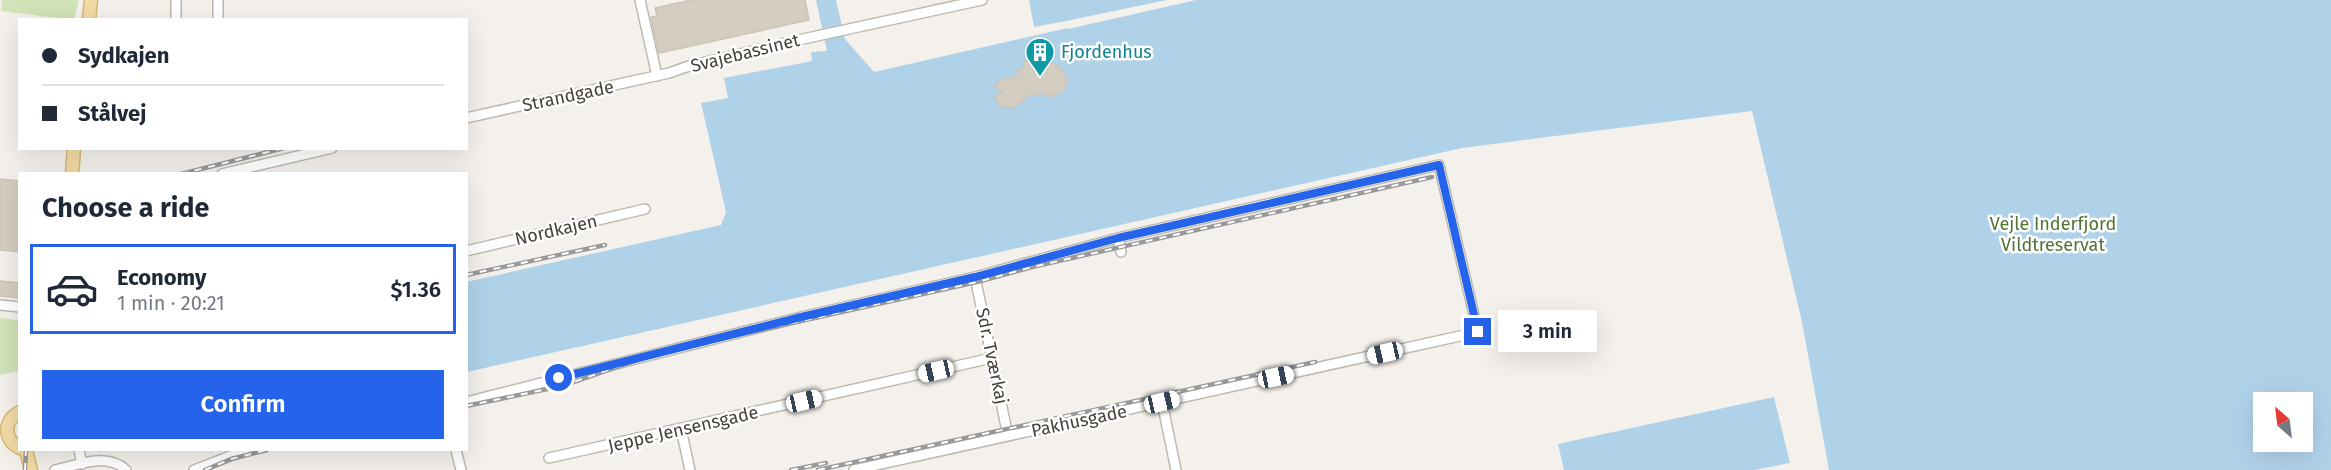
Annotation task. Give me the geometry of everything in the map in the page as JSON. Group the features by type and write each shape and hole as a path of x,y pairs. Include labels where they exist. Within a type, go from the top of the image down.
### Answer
{"main road":[{"path":"89,18 91,0"},
{"path":"72,172 74,150"},
{"path":"18,414 9,421 4,439 18,447"},
{"path":"26,451 31,470"}],"street":[{"path":"176,0 176,18"},
{"path":"218,0 219,18"},
{"path":"640,0 657,76"},
{"name":"Svajebassinet","path":"669,73 721,58 982,0"},
{"name":"Strandgade","path":"468,118 669,73"},
{"path":"230,172 324,150"},
{"name":"Pakhusgade","path":"854,470 1478,332 1439,165 1118,238"},
{"name":"Nordkajen","path":"468,250 645,209"},
{"path":"468,401 780,322 975,277 1118,238 1121,252"},
{"name":"Sdr. Tværkaj","path":"975,277 1008,436"},
{"path":"0,304 18,307"},
{"name":"Jeppe Jensensgade","path":"549,458 992,358"},
{"path":"1162,402 1176,470"},
{"path":"681,429 690,470"},
{"path":"79,451 82,464"},
{"path":"194,470 243,451"},
{"path":"456,451 461,470"},
{"path":"55,470 110,461 126,470"}],"green space":[{"path":"2,0 79,0 74,18 1,11"},
{"path":"0,318 18,320 18,371 0,375"}],"water":[{"name":"Vejle Inderfjord Vildtreservat","path":"816,0 836,0 845,39 874,72 1068,28 1066,21 1034,27 1029,0 2331,0 2331,470 1829,470 1802,322 1752,111 1462,148 468,372 468,282 721,225 726,212 701,103 728,98 724,78 812,61 811,52 827,51"},
{"path":"1774,397 1790,463 1754,470 1564,470 1558,444"}],"pier":[{"path":"1167,0 1196,0 1068,29 1066,21"}],"building":[{"path":"691,0 805,0 809,20 659,53 651,17 657,16 655,8"},
{"name":"Fjordenhus","path":"1039,47 1054,54 1043,61 1055,64 1064,73 1067,82 1064,90 1053,97 1040,93 1026,97 1014,108 1001,107 994,96 1003,93 995,87 997,83 1004,78 1013,78 1024,67 1024,61 1039,62 1027,52"},
{"path":"0,179 18,181 18,252 0,250"},
{"path":"0,281 18,283 18,298 0,296"}],"railway":[{"path":"189,172 276,150"},
{"path":"468,406 562,386 657,353 1432,177"},
{"path":"468,275 605,245"},
{"path":"818,470 1315,362"},
{"path":"25,470 26,451"},
{"path":"205,470 231,459 263,451"},
{"path":"791,470 826,463"}],"place":[{"name":"Fjordenhus","path":"1040,78"}],"route":[{"path":"559,378 801,317 975,277 1118,238 1439,165 1478,332"}]}
